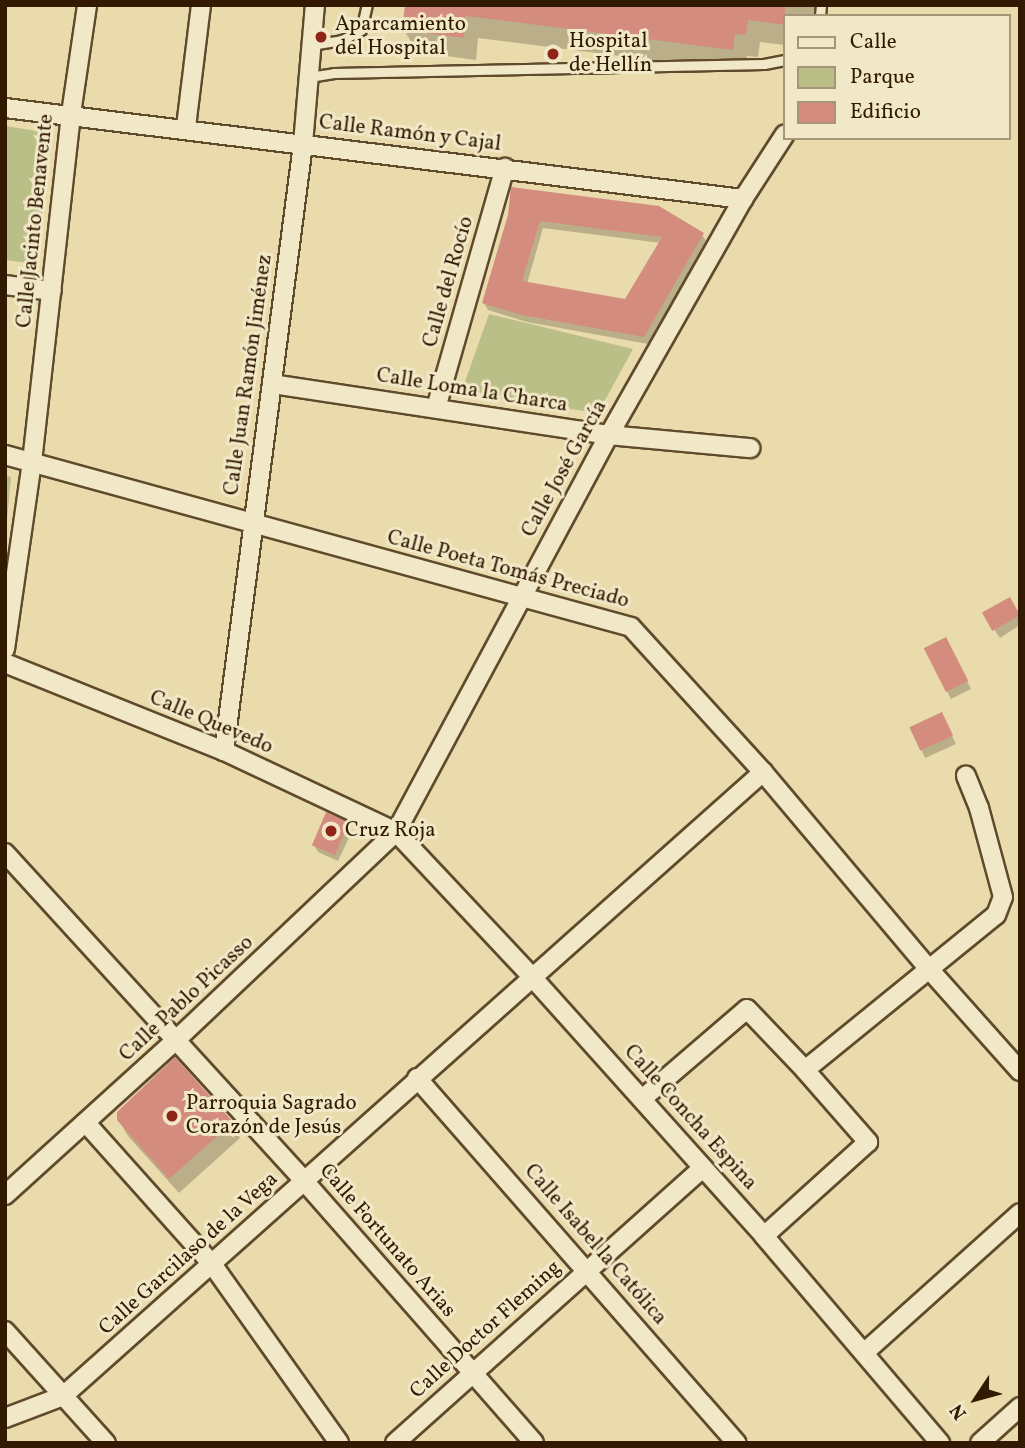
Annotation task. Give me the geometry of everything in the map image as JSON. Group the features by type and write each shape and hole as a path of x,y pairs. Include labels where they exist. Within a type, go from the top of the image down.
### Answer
{"street":[{"name":"Calle Jacinto Benavente","path":"5,649 32,462 71,114 87,5"},
{"path":"186,127 201,5"},
{"name":"Calle Juan Ramón Jiménez","path":"223,751 303,144 315,5"},
{"name":"Calle Ramón y Cajal","path":"5,107 186,127 743,198"},
{"name":"Calle José García","path":"396,832 609,435 743,198 783,137"},
{"name":"Calle del Rocío","path":"436,408 505,168"},
{"path":"5,285 52,292"},
{"name":"Calle Loma la Charca","path":"272,384 609,435 750,448"},
{"name":"Calle Poeta Tomás Preciado","path":"5,455 631,627 763,772 929,970 1020,1071"},
{"name":"Calle Quevedo","path":"5,663 223,751 396,832"},
{"name":"Calle Garcilaso de la Vega","path":"5,1418 63,1395 763,772"},
{"path":"805,1070 996,915 1003,897 979,808 966,775"},
{"name":"Calle Concha Espina","path":"396,832 532,976 764,1236 940,1443"},
{"name":"Calle Pablo Picasso","path":"5,1195 176,1040 396,832"},
{"name":"Calle Fortunato Arias","path":"5,853 305,1182 534,1443"},
{"path":"642,1099 747,1009 805,1070 868,1142 764,1236"},
{"name":"Calle Isabel la Católica","path":"417,1078 737,1443"},
{"path":"86,1123 212,1264 339,1443"},
{"name":"Calle Doctor Fleming","path":"395,1443 703,1168"},
{"path":"865,1352 1020,1213"},
{"path":"5,1331 106,1443"},
{"path":"981,1443 1020,1407"}],"lane":[{"path":"312,45 342,40 361,30 367,5"},
{"path":"309,78 334,73 764,64 783,60"}],"green space":[{"path":"5,126 50,133 37,264 5,260"},
{"path":"489,314 633,349 598,413 461,393"},
{"path":"5,475 11,477 5,541"}],"building":[{"name":"Hospital de Hellín","path":"405,5 785,5 783,25 748,20 746,35 735,34 733,50 466,16 464,38 402,30"},
{"path":"511,187 659,206 704,233 644,337 522,315 482,303 508,215","holes":["540,221 662,237 625,299 522,281"]},
{"path":"1010,597 1020,615 992,631 982,613"},
{"path":"946,637 968,681 946,692 924,648"},
{"path":"942,712 953,736 920,751 909,727"},
{"name":"Cruz Roja","path":"326,812 349,822 335,855 312,845"},
{"name":"Parroquia Sagrado Corazón de Jesús","path":"175,1057 233,1122 169,1179 117,1120 117,1112"}],"place":[{"name":"Aparcamiento del Hospital","path":"321,37"},
{"name":"Hospital de Hellín","path":"553,54"},
{"name":"Cruz Roja","path":"331,831"},
{"name":"Parroquia Sagrado Corazón de Jesús","path":"172,1116"}]}
